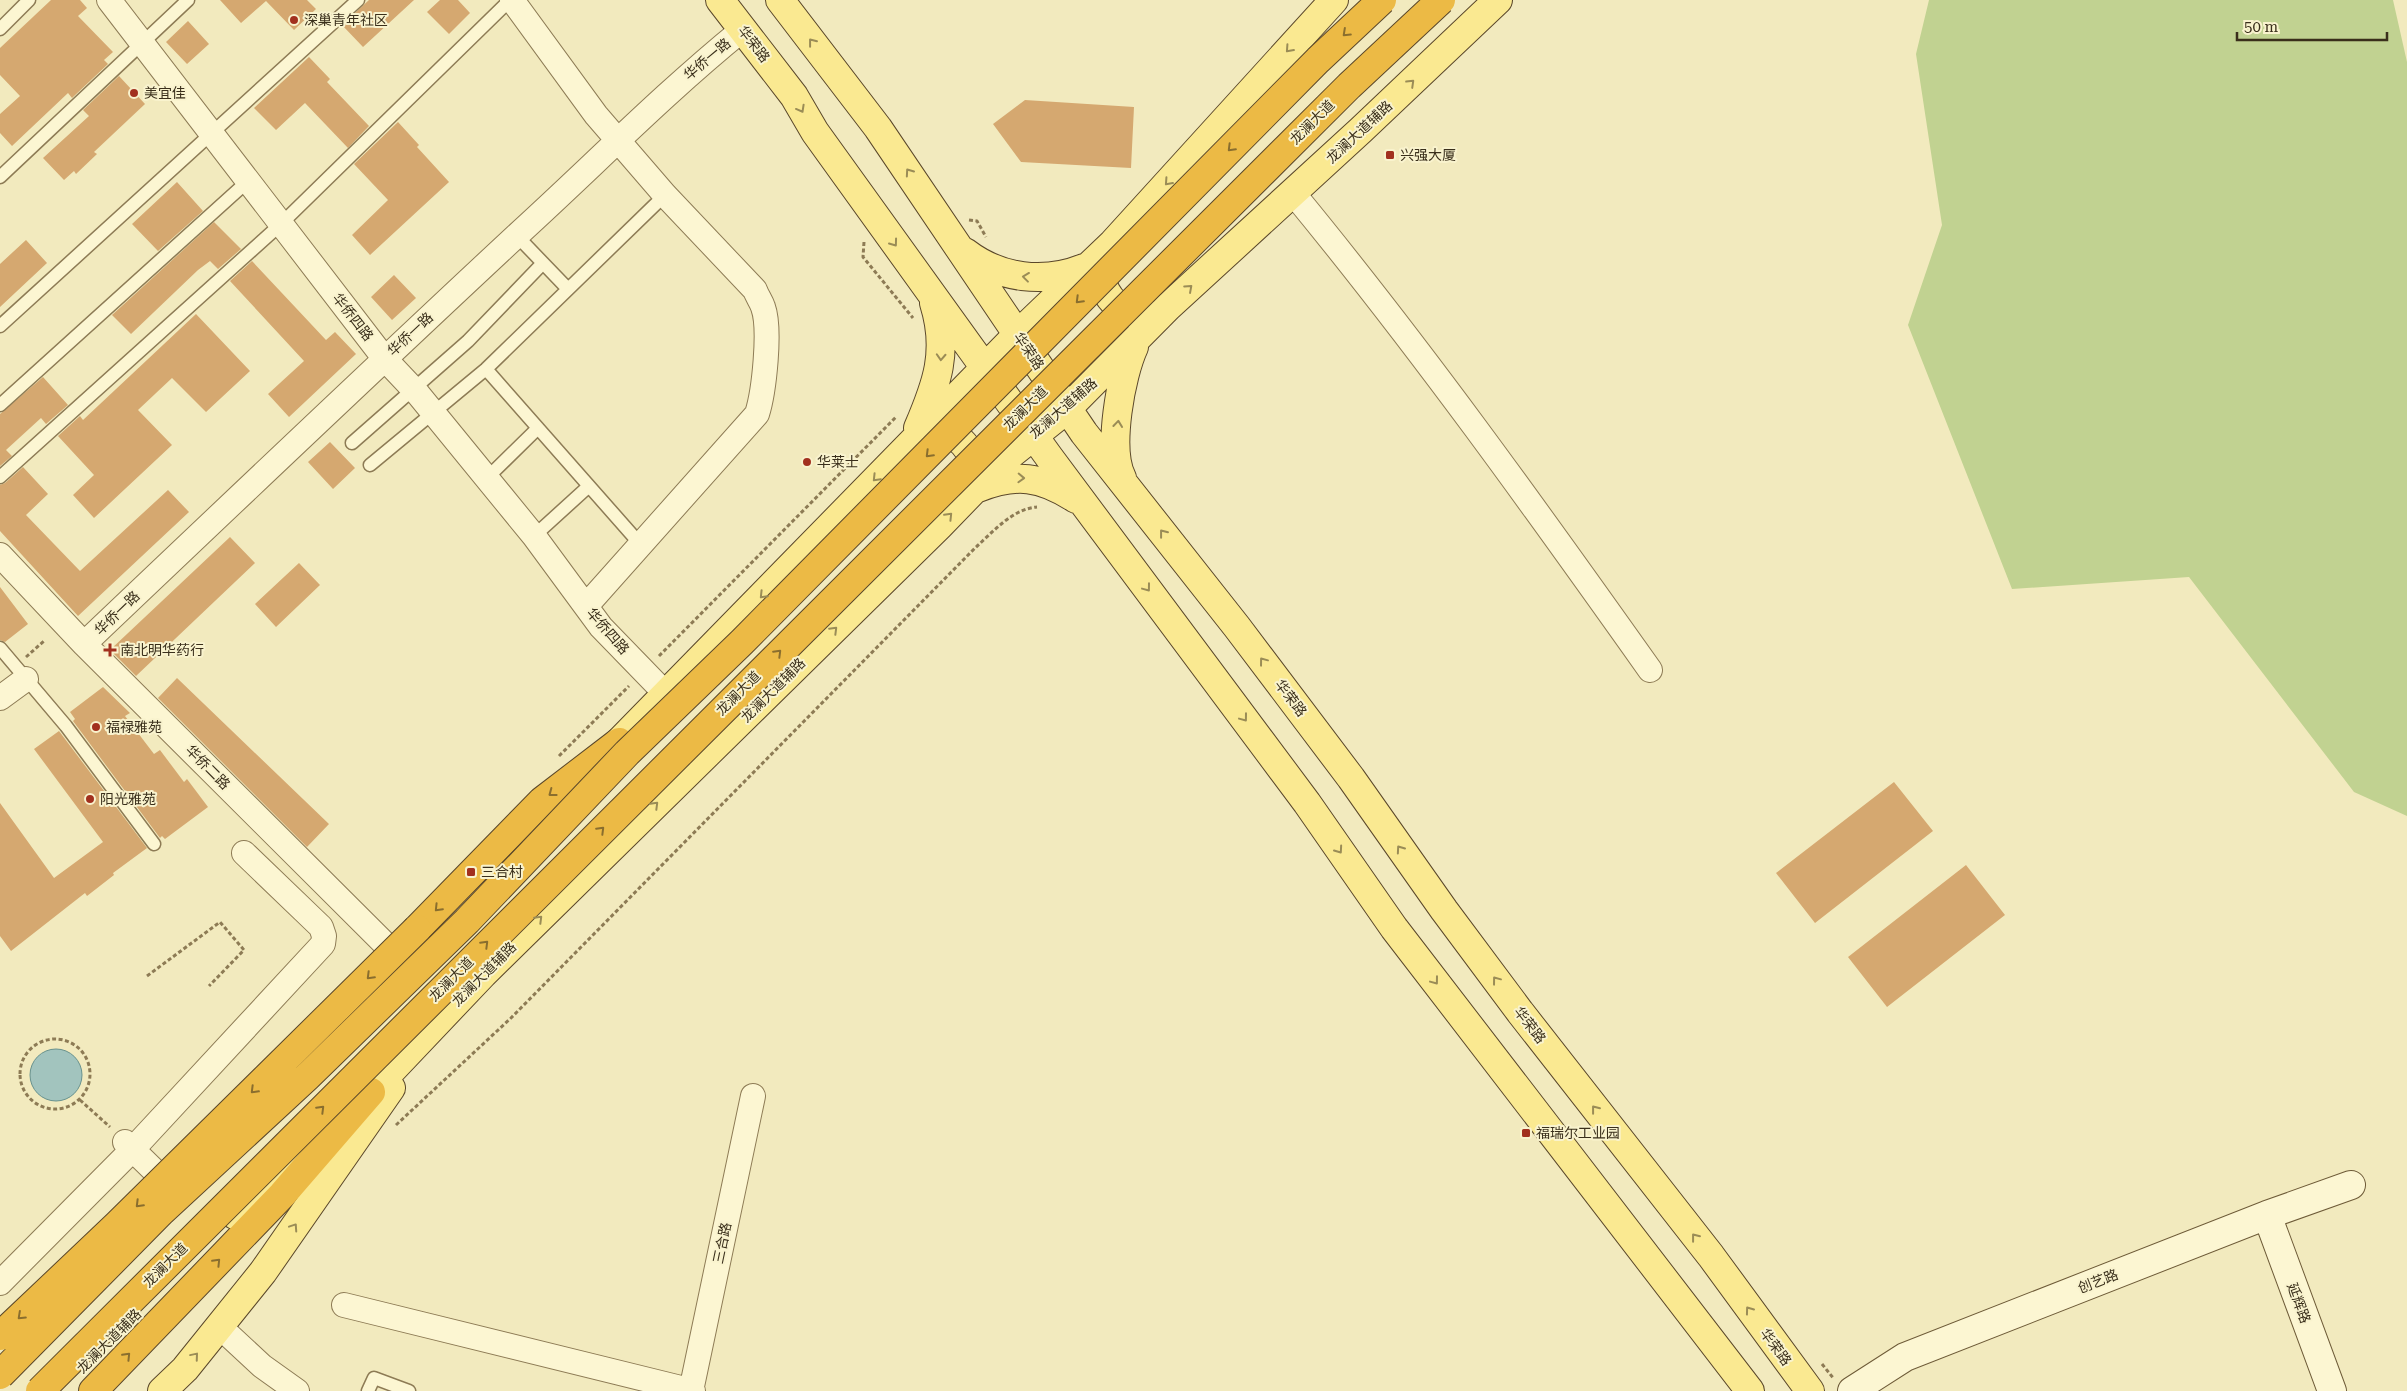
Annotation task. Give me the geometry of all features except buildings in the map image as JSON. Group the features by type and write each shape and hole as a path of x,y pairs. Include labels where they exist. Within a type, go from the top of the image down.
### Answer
{"highway":[{"path":"0,1375 161,1212 307,1077 467,921 627,754 742,642 1318,60 1382,0"},
{"name":"龙澜大道","path":"40,1391 1335,99 1441,0"},
{"path":"0,1336 117,1225 417,929 542,801 619,742"},
{"path":"93,1391 282,1195 371,1092"}],"main road":[{"name":"华荣路","path":"720,0 794,96 815,132 1033,435 1306,803 1394,928 1750,1391"},
{"name":"华荣路","path":"780,0 878,128 1067,408 1249,643 1351,778 1444,910 1520,1012 1711,1256 1810,1391"},
{"path":"0,1384 185,1200 438,956 556,831 619,742 915,438 1018,334 1113,243 1334,0"},
{"name":"龙澜大道辅路","path":"58,1391 297,1155 371,1092 469,989 1000,463 1067,408 1168,307 1498,0"},
{"path":"1113,243 1102,274 1106,290 1115,304 1127,311 1143,314 1168,307"},
{"path":"959,247 987,265 1026,278 1050,278 1071,273 1090,265"},
{"path":"915,438 935,389 940,368 941,340 939,318 930,292"},
{"path":"1128,488 1117,462 1116,438 1122,381 1126,366 1138,339"},
{"path":"915,438 936,429 953,434 965,444 972,456 977,474 974,490 1011,478 1029,478 1063,490 1084,503"},
{"path":"438,956 469,989"},
{"path":"162,1391 185,1368 264,1272 438,1021 411,982"}],"street":[{"name":"华侨四路","path":"109,0 211,136 248,181 384,358 415,390 534,536 601,627 666,694"},
{"path":"511,0 596,115 665,195 754,290 764,308 766,328 762,397 757,414 586,606"},
{"name":"华侨一路","path":"84,644 384,358 517,236 669,91 742,30"},
{"path":"1293,192 1371,290 1556,538 1650,670"},
{"name":"华侨二路","path":"0,555 411,982"},
{"path":"0,698 25,668"},
{"path":"0,1284 129,1145 323,944 321,927 244,853"},
{"name":"三合路","path":"692,1391 753,1096"},
{"path":"129,1145 185,1200"},
{"name":"创艺路","path":"1852,1391 1905,1358 2267,1215 2351,1185"},
{"name":"延辉路","path":"2267,1215 2332,1391"},
{"path":"344,1305 692,1391"},
{"path":"220,1327 262,1366 297,1391"}],"lane":[{"path":"0,29 29,0"},
{"path":"0,177 188,0"},
{"path":"0,326 211,136 358,0"},
{"path":"0,477 280,224 511,0"},
{"path":"0,405 248,181"},
{"path":"370,465 486,369 665,195"},
{"path":"517,236 568,289"},
{"path":"352,443 468,342 543,263"},
{"path":"486,369 642,545"},
{"path":"487,478 538,428"},
{"path":"534,536 589,486"},
{"path":"0,648 25,668 154,844"},
{"path":"368,1391 374,1378 409,1391"}],"path":[{"path":"863,257 914,320"},
{"path":"658,656 898,414"},
{"path":"486,1041 975,548 1005,521 1020,512 1041,507"},
{"path":"25,668 44,640"},
{"path":"147,976 220,922 244,950 209,986"},
{"path":"58,1039 69,1042 79,1048 86,1057 90,1068 90,1080 87,1090 80,1100 59,1110 48,1109 36,1104 22,1086 20,1074 27,1052 36,1044 58,1039"},
{"path":"80,1100 129,1145"}],"green space":[{"path":"1929,0 2393,0 2407,62 2407,816 2354,792 2189,577 2012,589 1908,325 1942,225 1916,54"}],"water":[{"path":"56,1049 66,1051 74,1057 80,1065 82,1075 80,1085 74,1093 66,1099 56,1101 46,1099 38,1093 32,1085 30,1075 32,1065 38,1057 46,1051"}],"place":[{"name":"深巢青年社区","path":"294,20"},
{"name":"美宜佳","path":"134,93"},
{"name":"兴强大厦","path":"1390,155"},
{"name":"华莱士","path":"807,462"},
{"name":"南北明华药行","path":"110,650"},
{"name":"福禄雅苑","path":"96,727"},
{"name":"阳光雅苑","path":"90,799"},
{"name":"三合村","path":"471,872"},
{"name":"福瑞尔工业园","path":"1526,1133"}]}
